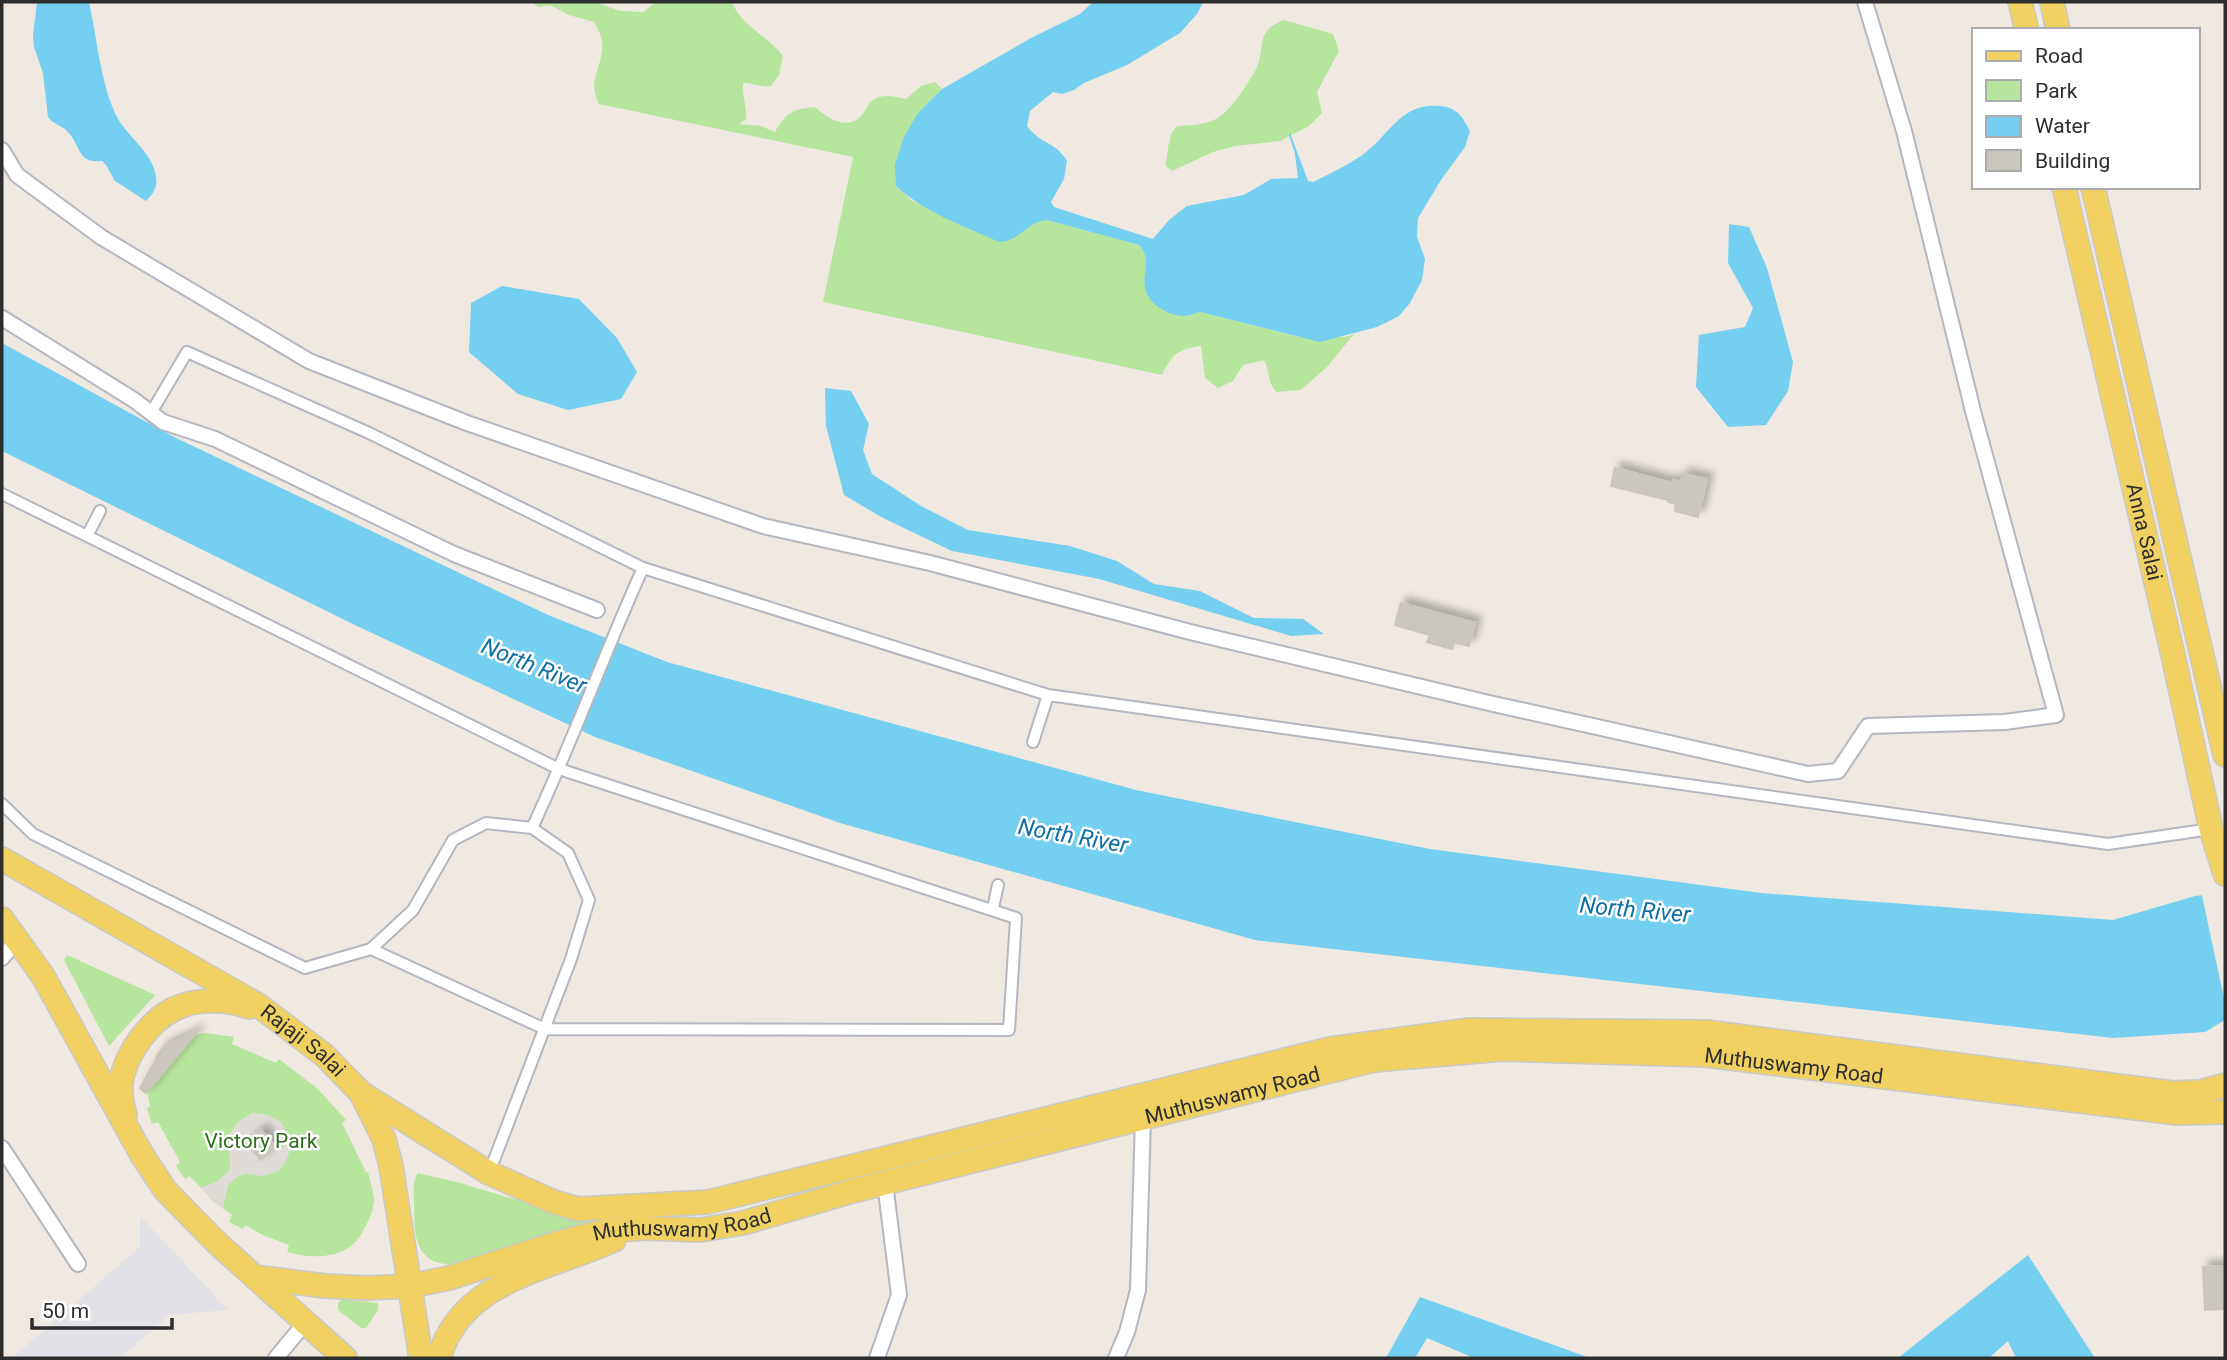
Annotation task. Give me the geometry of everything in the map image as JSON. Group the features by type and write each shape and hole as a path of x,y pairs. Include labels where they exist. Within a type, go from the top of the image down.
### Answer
{"main road":[{"path":"2020,2 2026,28"},
{"path":"2052,2 2058,28"},
{"name":"Anna Salai","path":"2064,189 2174,655 2211,829 2225,874"},
{"name":"Anna Salai","path":"2093,189 2225,755"},
{"name":"Rajaji Salai","path":"2,859 223,984 269,1013 324,1055 361,1093 384,1139 391,1166 421,1358"},
{"path":"2,919 43,976 131,1135 165,1190 191,1218 345,1358"},
{"path":"131,1135 122,1104 121,1080 129,1057 142,1037 157,1022 174,1009 214,1001 238,1003 269,1013"},
{"name":"Muthuswamy Road","path":"361,1093 489,1173 554,1202 578,1209 708,1202 1330,1049 1470,1030 1706,1032 2172,1093 2200,1092 2225,1085"},
{"name":"Muthuswamy Road","path":"255,1277 325,1286 411,1286 449,1278 581,1236 635,1228 700,1230 743,1223 885,1183 1374,1060 1503,1049 1705,1055 2178,1113 2225,1112"},
{"path":"439,1358 446,1339 457,1323 489,1293 528,1272 600,1247 635,1228"}],"street":[{"path":"2,150 17,175 101,237 309,361 467,423 751,522 930,563 1190,632 1489,703 1808,774 1838,771 1868,726 2005,722 2056,715 1974,415 1904,131 1865,2"},
{"path":"2,318 134,400 163,422 215,439 454,554 597,610"},
{"path":"155,406 187,352 369,433 643,568 1048,695 2108,844 2211,829"},
{"path":"2,494 559,769 993,908 1016,918 1009,1030 545,1029 371,949"},
{"path":"87,536 100,511"},
{"path":"532,828 643,568"},
{"path":"1033,742 1048,695"},
{"path":"2,804 33,834 305,968 371,949 413,910 453,840 486,823 532,828 568,853 589,900 571,959 489,1173"},
{"path":"993,908 998,885"},
{"path":"2,958 18,939"},
{"path":"1116,1358 1128,1332 1138,1290 1143,1118"},
{"path":"2,1148 78,1264"},
{"path":"877,1358 899,1295 885,1183"},
{"path":"276,1358 305,1323"}],"shaded area":[{"path":"252,1113 265,1114 281,1122 290,1138 290,1151 278,1171 264,1176 246,1174 237,1177 228,1185 223,1209 200,1188 216,1182 228,1172 229,1135 238,1122"},
{"path":"140,1216 228,1310 169,1315 120,1358 12,1358 140,1247"}],"green space":[{"path":"532,2 595,2 620,11 643,12 656,2 732,2 742,18 783,56 779,75 771,86 743,83 746,119 739,124 761,126 775,132 786,116 801,109 815,107 830,118 848,123 859,118 877,98 890,96 906,99 921,86 935,82 942,89 918,113 896,186 911,200 960,225 1047,220 1139,245 1146,259 1144,285 1185,316 1200,312 1299,337 1345,337 1354,334 1327,367 1301,390 1276,392 1264,360 1243,365 1233,381 1218,388 1205,378 1201,346 1177,354 1162,375 823,302 853,157 599,104 594,87 602,43 594,22 569,15 550,5 538,7"},
{"path":"1284,20 1333,34 1339,51 1317,92 1322,113 1309,126 1280,141 1235,146 1213,152 1172,171 1166,166 1174,129 1221,116 1254,73 1264,36 1274,25"},
{"path":"67,955 155,995 109,1046 64,960"},
{"name":"Victory Park","path":"206,1033 234,1037 232,1044 276,1063 279,1059 318,1089 346,1120 342,1123 368,1172 374,1199 372,1212 363,1231 349,1247 340,1252 320,1256 287,1252 289,1245 245,1225 243,1229 229,1222 232,1215 213,1201 190,1176 185,1179 176,1166 180,1162 158,1122 152,1124 147,1108 150,1107 147,1091 157,1059 155,1057 166,1044 168,1046"},
{"path":"418,1173 594,1223 452,1265 440,1263 424,1253 416,1237 414,1188"},
{"path":"342,1299 378,1303 378,1310 366,1328 361,1328 338,1310 338,1303"}],"water":[{"path":"37,2 89,2 102,72 115,113 154,168 156,187 146,201 115,181 102,161 88,160 83,156 66,130 48,117 43,73 34,47"},
{"path":"1093,2 1203,2 1197,14 1180,33 1127,65 1074,90 1062,94 1053,92 1030,111 1027,126 1037,137 1057,149 1067,161 1064,179 1051,202 1054,207 1153,239 1169,220 1187,206 1244,195 1271,179 1298,178 1290,133 1308,181 1313,182 1361,156 1404,115 1414,110 1439,106 1458,113 1470,131 1465,147 1418,218 1417,237 1425,259 1422,280 1410,303 1399,316 1377,327 1320,342 1200,312 1184,316 1172,314 1155,304 1147,294 1144,282 1145,256 1139,245 1047,220 1034,224 1013,238 999,242 919,204 896,186 895,164 904,137 918,113 942,89 1031,38 1080,14"},
{"path":"1729,224 1749,227 1767,268 1793,362 1788,391 1766,425 1728,427 1696,387 1699,335 1745,327 1753,308 1728,263"},
{"path":"502,286 579,299 617,338 637,372 621,399 568,410 518,394 469,352 471,303"},
{"name":"North River","path":"2,343 174,437 548,615 667,662 1136,790 1430,849 1761,893 2113,920 2195,896 2225,893 2225,1020 2205,1032 2113,1038 1255,940 840,823 595,737 357,626 2,451"},
{"path":"825,388 851,391 869,424 863,450 872,474 921,506 968,530 1070,546 1117,561 1154,584 1200,591 1254,618 1303,619 1324,634 1291,636 1099,579 952,551 883,518 844,495 826,426"},
{"path":"2028,1255 2095,1358 2016,1358 2008,1341 1989,1358 1898,1358"},
{"path":"1420,1297 1590,1358 1474,1358 1427,1338 1415,1358 1386,1358"}],"pier":[{"path":"2225,889 2225,1003 2201,891"}],"building":[{"path":"1615,468 1672,483 1673,480 1681,482 1683,474 1707,479 1698,517 1675,511 1676,504 1668,500 1611,486"},
{"path":"1401,603 1475,623 1469,646 1454,642 1452,649 1427,642 1430,635 1395,625"},
{"path":"198,1031 146,1093 140,1088 163,1047"},
{"path":"261,1130 275,1146 261,1160 246,1144"},
{"path":"2222,1266 2224,1309 2205,1310 2203,1267"}]}
